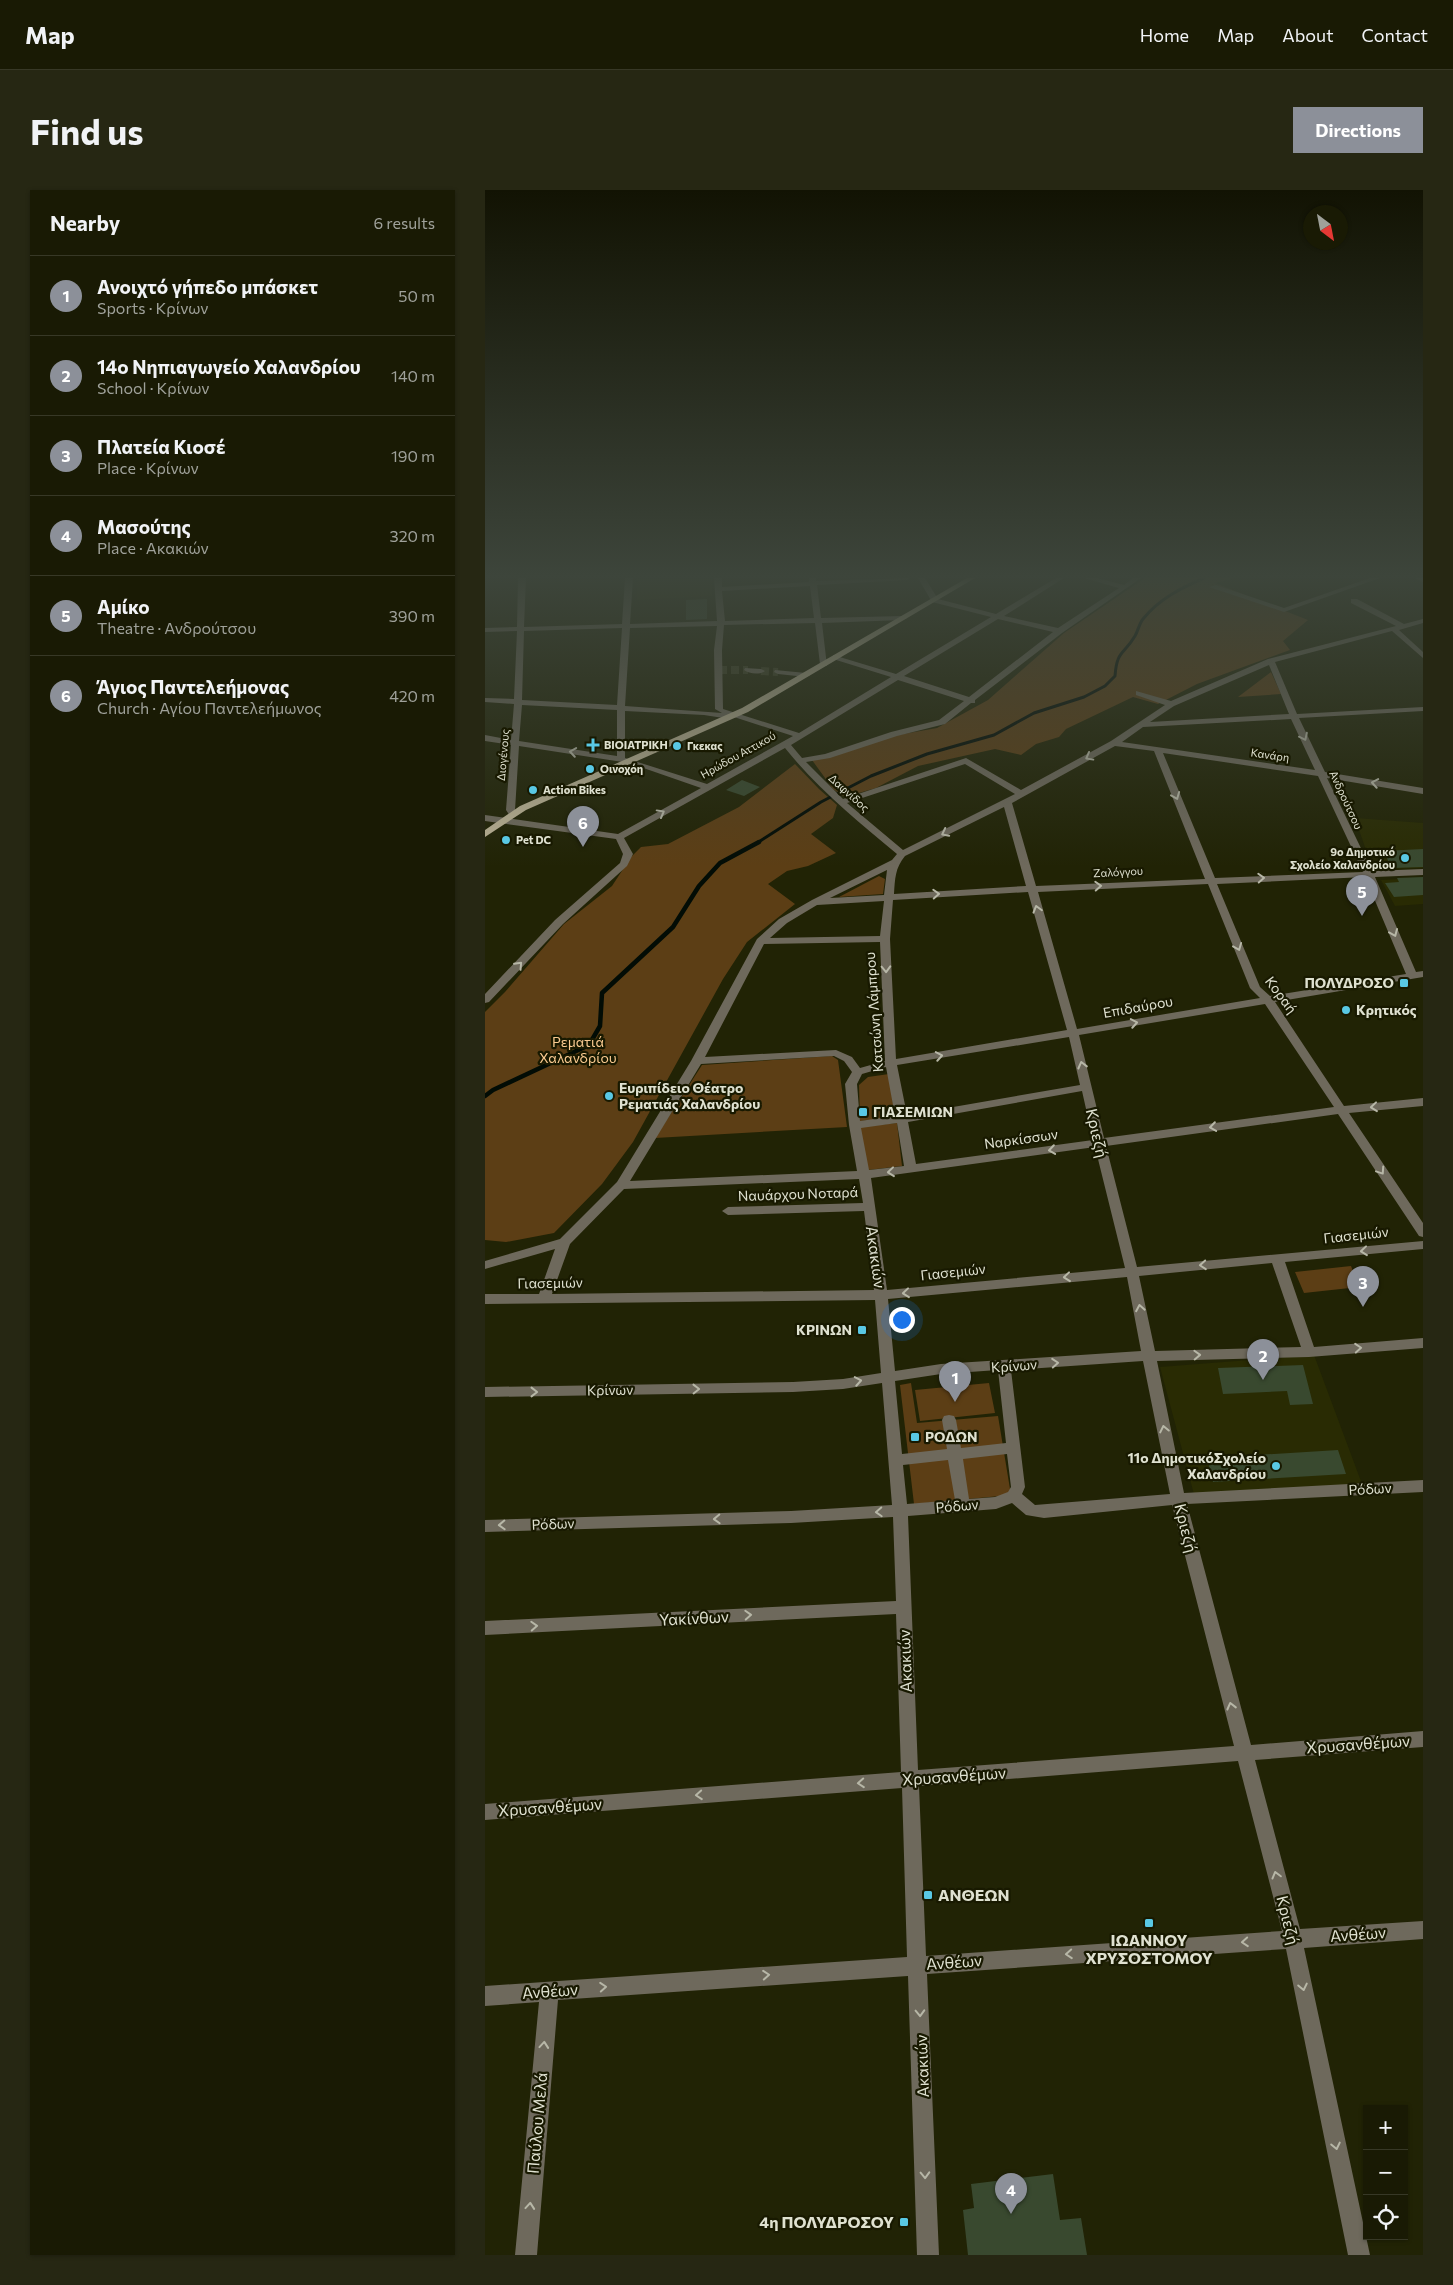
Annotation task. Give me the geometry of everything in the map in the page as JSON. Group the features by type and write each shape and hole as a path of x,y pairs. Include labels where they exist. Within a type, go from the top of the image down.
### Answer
{"main road":[{"path":"485,834 513,814 626,760 732,716 806,675"}],"street":[{"name":"Διογένους","path":"513,814 510,810 516,743 519,674"},
{"path":"623,674 621,709 626,760"},
{"path":"718,674 719,709"},
{"path":"800,674 806,675"},
{"path":"799,761 827,756 894,734 942,722 1005,674"},
{"path":"544,1299 564,1242 621,1185 697,1061 761,941 783,921 815,902 1007,802 1114,743 1171,704 1240,674"},
{"name":"Ανδρούτσου","path":"1277,674 1294,716 1417,975"},
{"path":"897,675 972,701"},
{"name":"Ηρώδου Αττικού","path":"619,837 785,744 897,675"},
{"path":"1139,693 1171,704"},
{"path":"485,700 732,716 797,735"},
{"path":"704,713 719,709 732,716"},
{"path":"1139,725 1423,709"},
{"path":"485,738 626,760 707,787"},
{"name":"Κανάρη","path":"1114,743 1423,791"},
{"name":"Δαφνίδος","path":"785,744 827,790 898,858"},
{"name":"Κοραή","path":"1158,751 1251,980 1261,995 1269,1000 1423,1233"},
{"path":"839,801 966,761 1021,794"},
{"name":"Κριεζή","path":"1007,802 1073,1033 1132,1271 1179,1499 1243,1753 1293,1939 1359,2255"},
{"path":"485,818 619,837 628,854 623,864 559,922 487,996"},
{"name":"Κατσώνη Λάμπρου","path":"898,858 891,872 887,896 885,939 891,1064 911,1170"},
{"name":"Ζαλόγγου","path":"815,902 887,896 1210,880 1423,872"},
{"path":"761,941 885,939"},
{"name":"Επιδαύρου","path":"858,1072 891,1064 1417,975"},
{"path":"697,1061 836,1053 848,1059 858,1072"},
{"name":"Ακακιών","path":"858,1072 851,1084 855,1124 870,1207 881,1295 900,1511 928,2255"},
{"path":"855,1124 902,1120 1087,1087"},
{"name":"Ναρκίσσων","path":"621,1185 864,1175 1340,1110 1423,1102"},
{"name":"Ναυάρχου Νοταρά","path":"728,1211 870,1207"},
{"path":"485,1265 564,1242"},
{"name":"Γιασεμιών","path":"485,1300 881,1295 1423,1245"},
{"path":"1277,1259 1309,1352"},
{"name":"Κρίνων","path":"485,1392 793,1387 843,1384 941,1369 1004,1367 1148,1356 1309,1352 1423,1343"},
{"path":"1004,1367 1018,1486 1014,1496"},
{"path":"949,1420 963,1506"},
{"path":"896,1460 1015,1448"},
{"name":"Ρόδων","path":"485,1526 781,1517 900,1511 996,1502 1014,1496 1031,1510 1044,1512 1179,1499 1423,1486"},
{"name":"Υακίνθων","path":"485,1628 904,1607"},
{"name":"Χρυσανθέμων","path":"485,1812 1423,1739"},
{"name":"Ανθέων","path":"485,1996 918,1964 1423,1930"},
{"name":"Παύλου Μελά","path":"526,2255 549,1991"}],"shaded area":[{"path":"1355,818 1423,823 1423,868 1376,869 1373,865 1382,864 1376,852 1367,853"},
{"path":"1423,878 1423,904 1395,906 1381,880"},
{"path":"1314,1355 1362,1484 1195,1498 1160,1367"}],"green space":[{"path":"1017,674 1223,674 1197,684 1158,704 1133,697 1066,729 1059,737 1036,744 1021,755 995,749 918,766 876,788 845,797 833,789 812,760 892,736 937,728 988,700"},
{"path":"1268,674 1272,674 1281,694 1238,697"},
{"name":"Ρεματιά Χαλανδρίου","path":"795,764 837,805 833,818 811,834 836,853 808,866 787,871 768,884 795,904 747,942 723,979 633,1142 602,1184 554,1233 506,1242 485,1240 485,1012 505,992 564,924 612,886 631,857 641,847 668,844 739,807"},
{"path":"879,876 885,879 883,894 839,897"},
{"path":"832,1056 838,1060 847,1127 655,1138 702,1065"},
{"path":"889,1074 895,1118 860,1121 859,1085 868,1077"},
{"path":"897,1123 902,1166 868,1170 859,1127"},
{"path":"1351,1266 1359,1287 1304,1293 1295,1272"},
{"path":"911,1383 917,1423 998,1416 1011,1495 914,1504 900,1385"},
{"path":"989,1383 995,1413 920,1421 915,1390"}],"building":[{"path":"742,780 760,787 744,796 726,790"},
{"name":"9ο Δημοτικό Σχολείο Χαλανδρίου","path":"1423,849 1423,867 1392,868 1383,851"},
{"path":"1423,877 1423,895 1394,897 1385,883 1399,882 1397,878"},
{"path":"1303,1365 1313,1404 1290,1405 1287,1391 1223,1394 1218,1368"},
{"name":"11ο ΔημοτικόΣχολείο Χαλανδρίου","path":"1338,1450 1346,1474 1213,1482 1207,1458"},
{"path":"1053,2174 1060,2220 1081,2218 1087,2255 968,2255 963,2210 974,2208 971,2184"}],"waterway":[{"path":"757,843 821,802 871,776 927,754 994,735 1034,713 1084,697 1105,686 1115,674"},
{"path":"485,1096 493,1090 589,1045 600,1026 602,993 673,927 699,886 720,863 759,842"}],"place":[{"name":"ΒΙΟΙΑΤΡΙΚΗ","path":"593,745"},
{"name":"Γκεκας","path":"677,746"},
{"name":"Οινοχόη","path":"590,769"},
{"name":"Action Bikes","path":"533,790"},
{"name":"Pet DC","path":"506,840"},
{"name":"Άγιος Παντελεήμονας","path":"583,847"},
{"name":"9ο Δημοτικό Σχολείο Χαλανδρίου","path":"1405,858"},
{"name":"Αμίκο","path":"1362,916"},
{"name":"ΠΟΛΥΔΡΟΣΟ","path":"1404,983"},
{"name":"Κρητικός","path":"1346,1010"},
{"name":"Ευριπίδειο Θέατρο Ρεματιάς Χαλανδρίου","path":"609,1096"},
{"name":"ΓΙΑΣΕΜΙΩΝ","path":"863,1112"},
{"name":"Πλατεία Κιοσέ","path":"1363,1307"},
{"name":"ΚΡΙΝΩΝ","path":"862,1330"},
{"name":"14ο Νηπιαγωγείο Χαλανδρίου","path":"1263,1380"},
{"name":"Ανοιχτό γήπεδο μπάσκετ","path":"955,1402"},
{"name":"ΡΟΔΩΝ","path":"915,1437"},
{"name":"11ο ΔημοτικόΣχολείο Χαλανδρίου","path":"1276,1466"},
{"name":"ΑΝΘΕΩΝ","path":"928,1895"},
{"name":"ΙΩΑΝΝΟΥ ΧΡΥΣΟΣΤΟΜΟΥ","path":"1149,1923"},
{"name":"Μασούτης","path":"1011,2214"},
{"name":"4η ΠΟΛΥΔΡΟΣΟΥ","path":"904,2222"}]}
